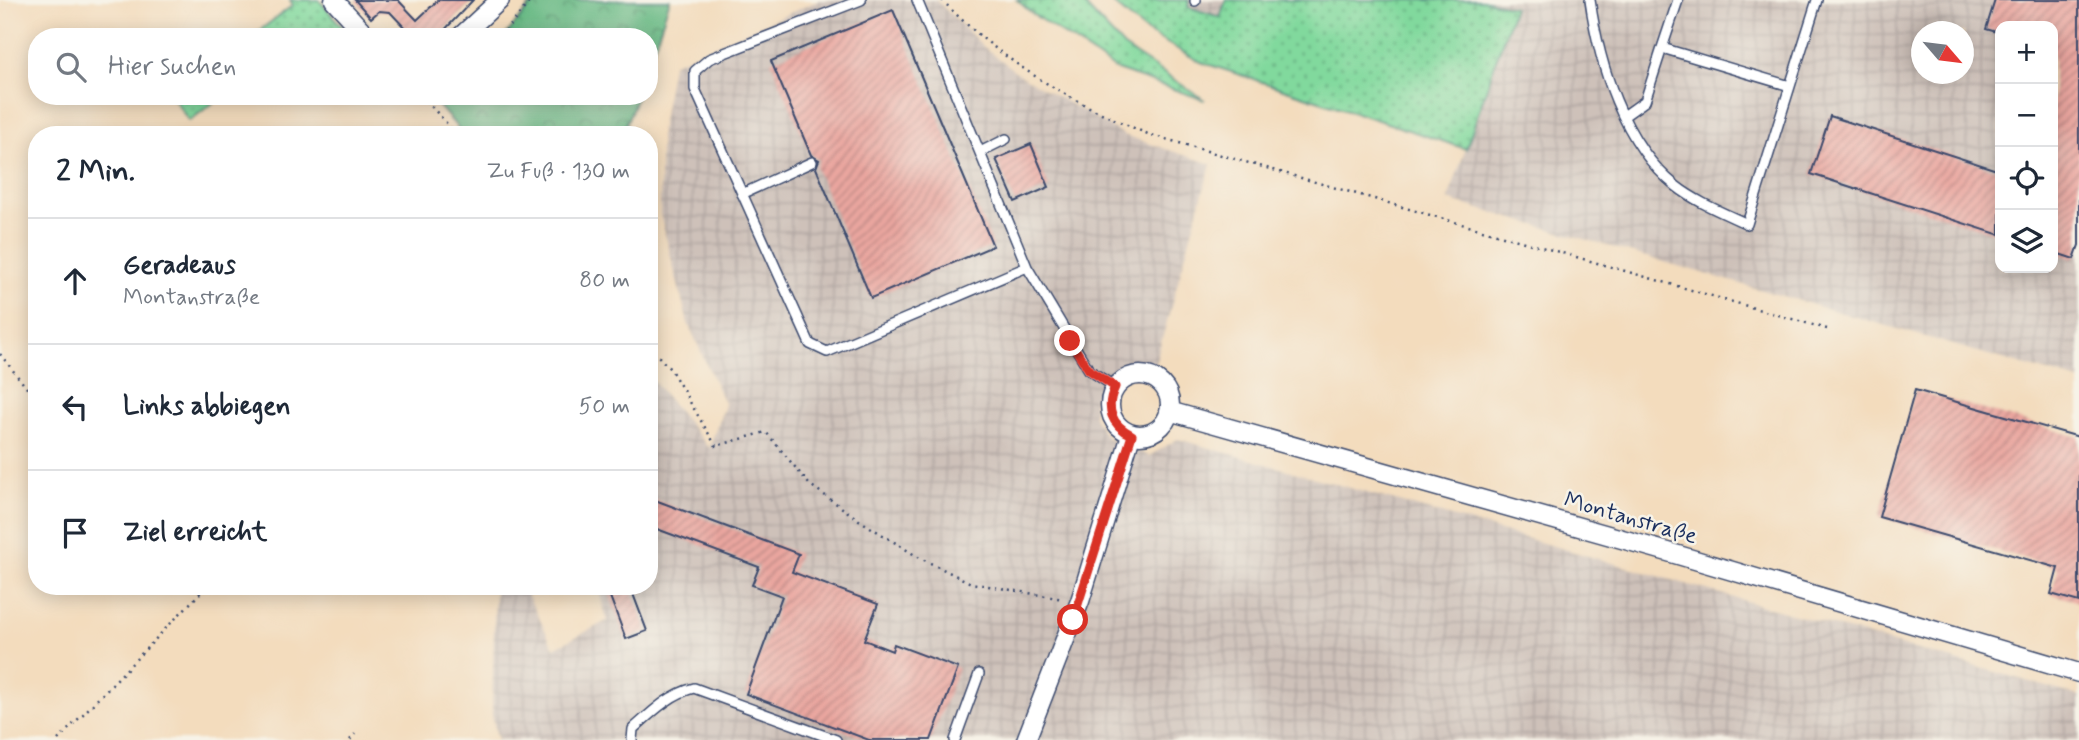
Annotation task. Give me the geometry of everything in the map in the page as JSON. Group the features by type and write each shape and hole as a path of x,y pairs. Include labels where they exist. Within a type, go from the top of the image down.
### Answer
{"street":[{"path":"334,0 360,28"},
{"path":"470,28 500,0"},
{"path":"1135,375 1155,379 1166,390 1170,411 1159,429 1150,434 1132,435 1122,430 1111,418 1109,408 1115,387 1135,375"},
{"name":"Montanstraße","path":"1170,411 1668,552 2079,673"},
{"path":"1026,740 1080,601 1132,435"}],"lane":[{"path":"861,0 709,59 695,71 695,89 810,344 827,352 1027,267"},
{"path":"917,0 1027,267 1089,370 1115,387"},
{"path":"1590,0 1594,32 1624,116 1651,163 1677,187 1747,224 1817,0"},
{"path":"1624,116 1645,101 1678,0"},
{"path":"1662,48 1790,86"},
{"path":"980,152 1006,139"},
{"path":"742,194 812,162"},
{"path":"955,740 979,674"},
{"path":"632,740 633,729 651,713 679,692 694,688 836,740"}],"path":[{"path":"508,28 531,0"},
{"path":"942,0 990,46 1031,75 1090,110 1148,134 1827,329"},
{"path":"430,105 449,126"},
{"path":"0,354 28,390"},
{"path":"658,356 671,370 687,402 716,446 766,432 809,484 918,557 971,583 1080,601"},
{"path":"58,740 198,595"},
{"path":"349,740 355,734"}],"shaded area":[{"path":"820,0 936,0 984,47 1020,75 1124,135 1211,164 1155,364 1140,361 1118,367 1094,398 1094,417 1107,438 1149,456 1178,439 2079,696 2079,740 498,740 492,716 495,595 528,595 554,648 607,621 600,595 658,595 658,387 709,448 725,405 688,323 660,215 660,133 672,64"},
{"path":"1189,0 1226,0 1220,17 1187,7"},
{"path":"1482,0 2079,0 2079,381 1448,200 1514,8"}],"green space":[{"path":"290,0 319,0 343,28 263,28 293,5"},
{"path":"535,0 670,0 658,35 658,28 512,28"},
{"path":"1017,0 1080,0 1124,47 1205,100 1117,70 1034,15"},
{"path":"1109,0 1189,0 1188,7 1220,17 1226,0 1482,0 1514,7 1466,149 1201,62 1147,32"},
{"path":"178,105 210,105 189,121"},
{"path":"438,105 634,105 625,126 456,126"}],"building":[{"path":"355,0 398,0 417,20 438,0 473,0 447,28 405,28 390,12 379,11 371,18"},
{"path":"1995,0 2079,0 2079,245 2074,259 2058,254 2058,21 1995,21 1995,32 1986,29"},
{"path":"893,10 993,246 871,298 816,168 819,160 811,155 771,61"},
{"path":"1830,116 1995,169 1995,233 1811,174"},
{"path":"1031,144 1049,187 1015,202 996,159"},
{"path":"1915,390 2079,437 2079,602 2051,594 2058,568 1879,517"},
{"path":"658,501 799,554 792,572 878,604 864,640 892,651 894,644 958,668 931,740 869,740 746,694 782,596 752,585 759,567 658,529"},
{"path":"609,595 633,595 647,631 626,639"}],"route":[{"path":"1070,341 1089,370 1115,387 1110,397 1111,418 1122,430 1132,435 1073,620"}]}
